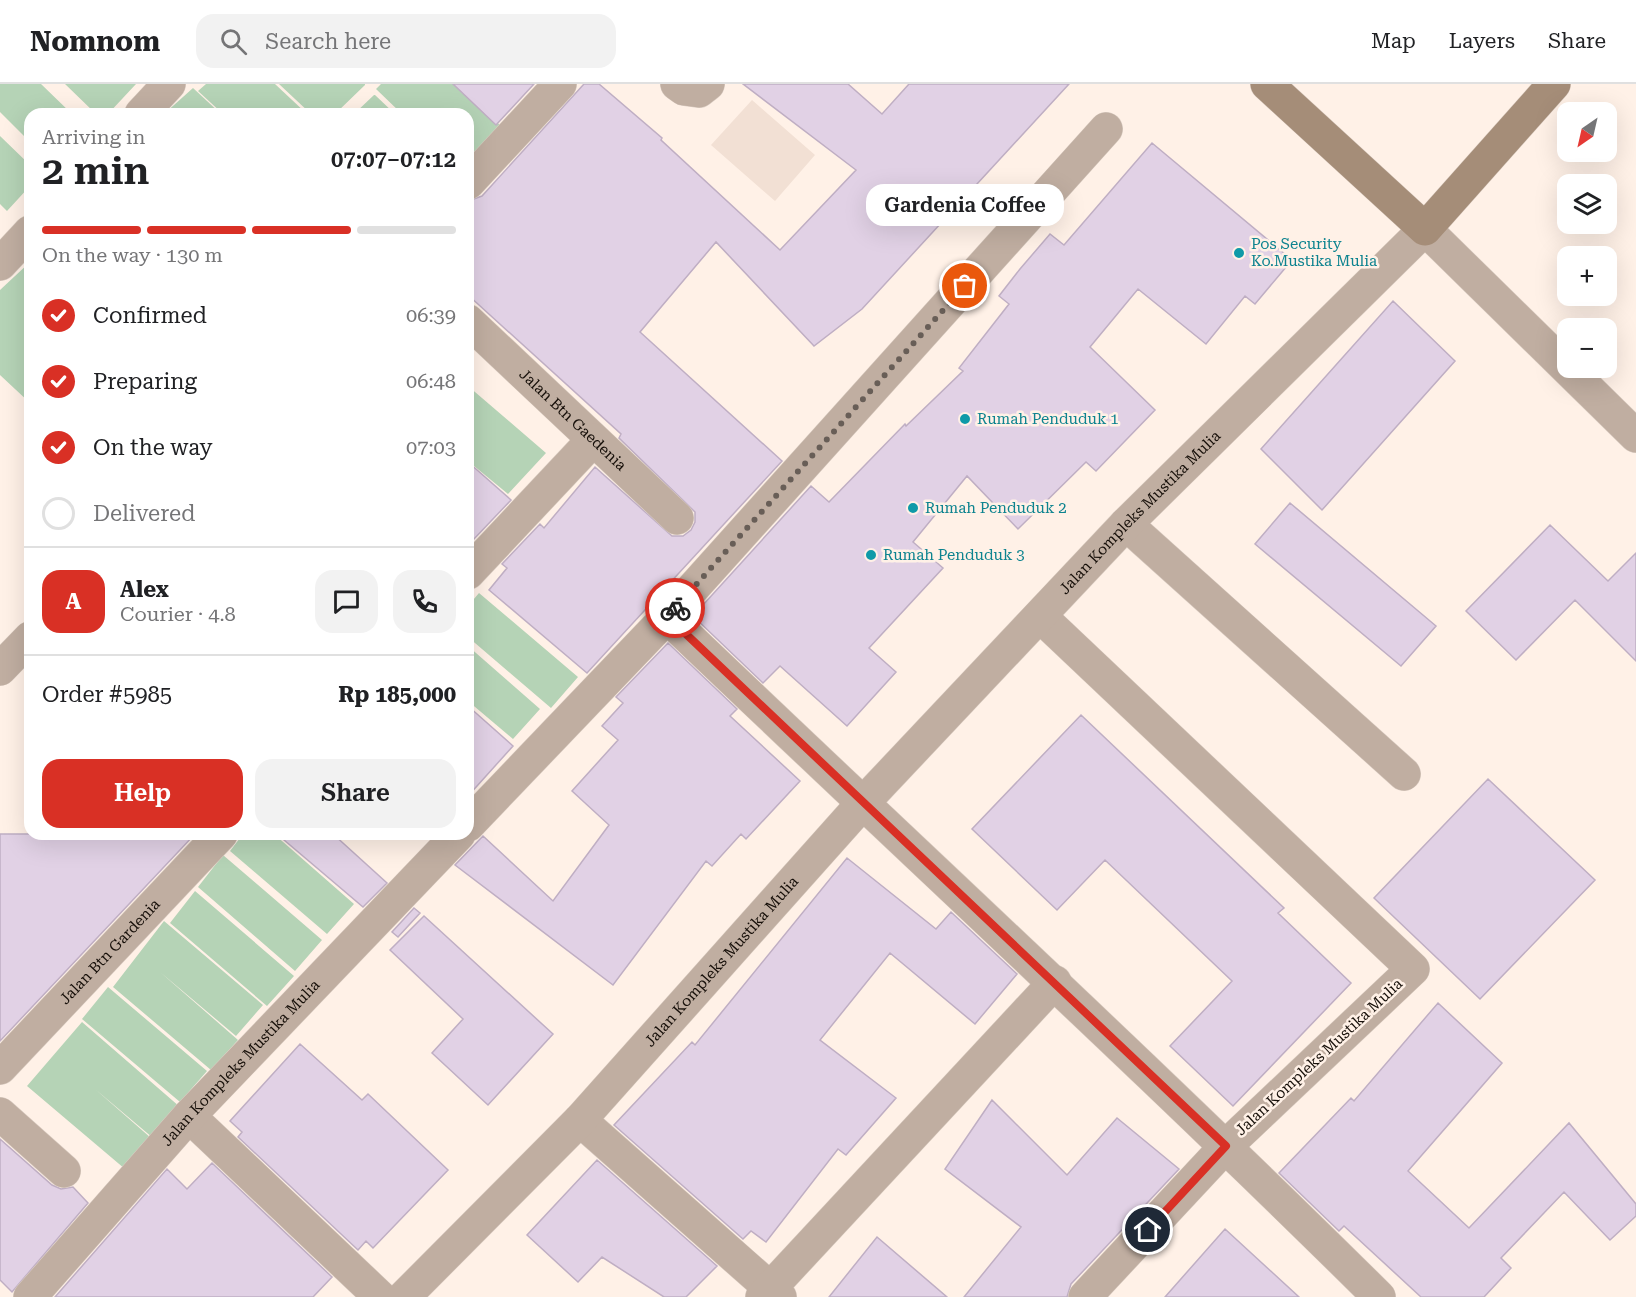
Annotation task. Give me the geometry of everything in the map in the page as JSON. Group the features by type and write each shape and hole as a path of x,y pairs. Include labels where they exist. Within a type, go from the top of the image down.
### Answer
{"main road":[{"path":"1267,84 1425,229 1554,84"}],"street":[{"path":"147,108 169,84"},
{"path":"474,177 560,84"},
{"path":"677,84 684,89 699,91 708,84"},
{"path":"474,819 667,616 1106,129"},
{"path":"1425,229 1636,436"},
{"name":"Jalan Kompleks Mustika Mulia","path":"404,1297 580,1120 862,804 1126,524 1425,229"},
{"path":"0,264 24,238"},
{"name":"Jalan Btn Gaedenia","path":"474,327 677,518"},
{"path":"474,567 593,440"},
{"path":"1126,524 1404,774"},
{"name":"Jalan Kompleks Mustika Mulia","path":"667,616 862,804 1055,982 1379,1297"},
{"name":"Jalan Kompleks Mustika Mulia","path":"1040,616 1413,969 1226,1146 1085,1297"},
{"name":"Jalan Btn Gardenia","path":"0,1068 215,840"},
{"name":"Jalan Kompleks Mustika Mulia","path":"30,1297 189,1116 453,840"},
{"path":"580,1120 771,1294 1055,982"},
{"path":"0,1114 64,1171"},
{"path":"189,1116 380,1297"}],"shaded area":[{"path":"752,100 815,155 775,201 711,145"}],"green space":[{"path":"0,84 41,84 66,108 24,108 24,136 0,112"},
{"path":"65,84 136,84 114,108 90,108"},
{"path":"206,84 275,84 301,108 216,108 198,91"},
{"path":"279,84 365,84 341,108 305,108"},
{"path":"381,84 456,84 502,127 474,154 474,108 396,108 376,89"},
{"path":"193,88 215,108 171,108"},
{"path":"375,95 389,108 360,108"},
{"path":"0,136 24,159 24,193 7,211 0,204"},
{"path":"24,268 24,397 0,375 0,290"},
{"path":"474,391 546,453 508,494 474,466"},
{"path":"479,593 578,677 551,708 474,642 474,599"},
{"path":"474,651 540,709 513,739 474,706"},
{"path":"238,840 281,840 354,904 327,934 230,851"},
{"path":"223,855 322,940 295,971 198,887"},
{"path":"195,891 294,976 267,1006 170,923"},
{"path":"164,921 263,1005 236,1036 160,972 238,1040 211,1070 113,987"},
{"path":"108,987 207,1071 180,1102 82,1019"},
{"path":"82,1022 180,1107 153,1138 95,1089 151,1138 125,1169 27,1086"}],"building":[{"path":"453,84 534,84 496,125"},
{"path":"584,84 599,84 662,138 661,140 780,250 856,170 743,84 848,84 882,114 909,84 1069,84 862,309 814,346 716,242 640,332 782,461 587,673 489,590 507,568 502,564 540,524 544,528 595,467 672,536 683,536 691,530 695,522 695,512 619,438 621,434 474,300 474,199 482,196"},
{"path":"1152,143 1292,260 1255,304 1245,296 1206,344 1138,289 1090,347 1155,410 1096,471 1086,462 1018,529 967,476 913,542 943,568 869,648 896,672 847,726 780,666 763,683 693,616 811,486 829,502 905,424 906,426 963,371 959,368 1009,304 999,296 1020,269 1050,234 1064,245"},
{"path":"1393,301 1455,361 1322,510 1261,449"},
{"path":"474,467 511,500 474,539"},
{"path":"1290,503 1436,626 1401,666 1255,544"},
{"path":"1550,525 1608,581 1636,553 1636,661 1575,600 1516,660 1466,611"},
{"path":"668,643 737,709 730,716 800,781 746,839 741,834 712,866 706,861 613,985 455,865 483,836 553,901 609,825 572,791 618,740 602,726 623,703 616,697"},
{"path":"474,711 513,746 474,789"},
{"path":"1081,715 1284,908 1278,913 1351,983 1233,1106 1170,1046 1232,981 1105,860 1057,910 972,829"},
{"path":"1488,779 1595,880 1480,999 1374,898"},
{"path":"0,834 24,834 24,840 189,840 0,1041"},
{"path":"284,840 340,840 387,883 363,907"},
{"path":"847,858 936,929 951,912 1017,974 975,1024 890,953 820,1040 896,1098 846,1155 838,1149 766,1242 751,1231 743,1239 614,1125 692,1042 695,1045"},
{"path":"414,908 420,913 398,937 392,932"},
{"path":"424,916 553,1034 488,1105 432,1053 463,1019 390,950"},
{"path":"1438,1003 1502,1063 1408,1171 1469,1228 1569,1123 1636,1204 1636,1216 1610,1240 1564,1192 1501,1258 1511,1268 1484,1297 1421,1297 1344,1226 1339,1231 1279,1173 1351,1098 1354,1101"},
{"path":"300,1044 362,1100 368,1094 448,1170 373,1248 366,1241 358,1250 238,1137 242,1132 230,1121"},
{"path":"992,1100 1067,1175 1117,1118 1179,1169 1071,1284 1067,1297 964,1297 1021,1227 945,1169"},
{"path":"0,1139 52,1185 61,1189 73,1187 88,1203 12,1292 0,1280"},
{"path":"597,1160 717,1266 686,1297 664,1297 602,1257 578,1282 527,1235"},
{"path":"212,1163 332,1277 313,1297 55,1297 167,1169 187,1189"},
{"path":"1225,1229 1299,1297 1165,1297"},
{"path":"877,1237 947,1297 829,1297"}],"way so far":[{"path":"675,608 965,286"}],"place":[{"name":"Pos Security Ko.Mustika Mulia","path":"1239,253"},
{"name":"Gardenia Coffee","path":"965,286"},
{"name":"Rumah Penduduk 1","path":"965,419"},
{"name":"Rumah Penduduk 2","path":"913,508"},
{"name":"Rumah Penduduk 3","path":"871,555"}],"route":[{"path":"675,608 667,616 862,804 1055,982 1226,1146 1148,1230"}]}
